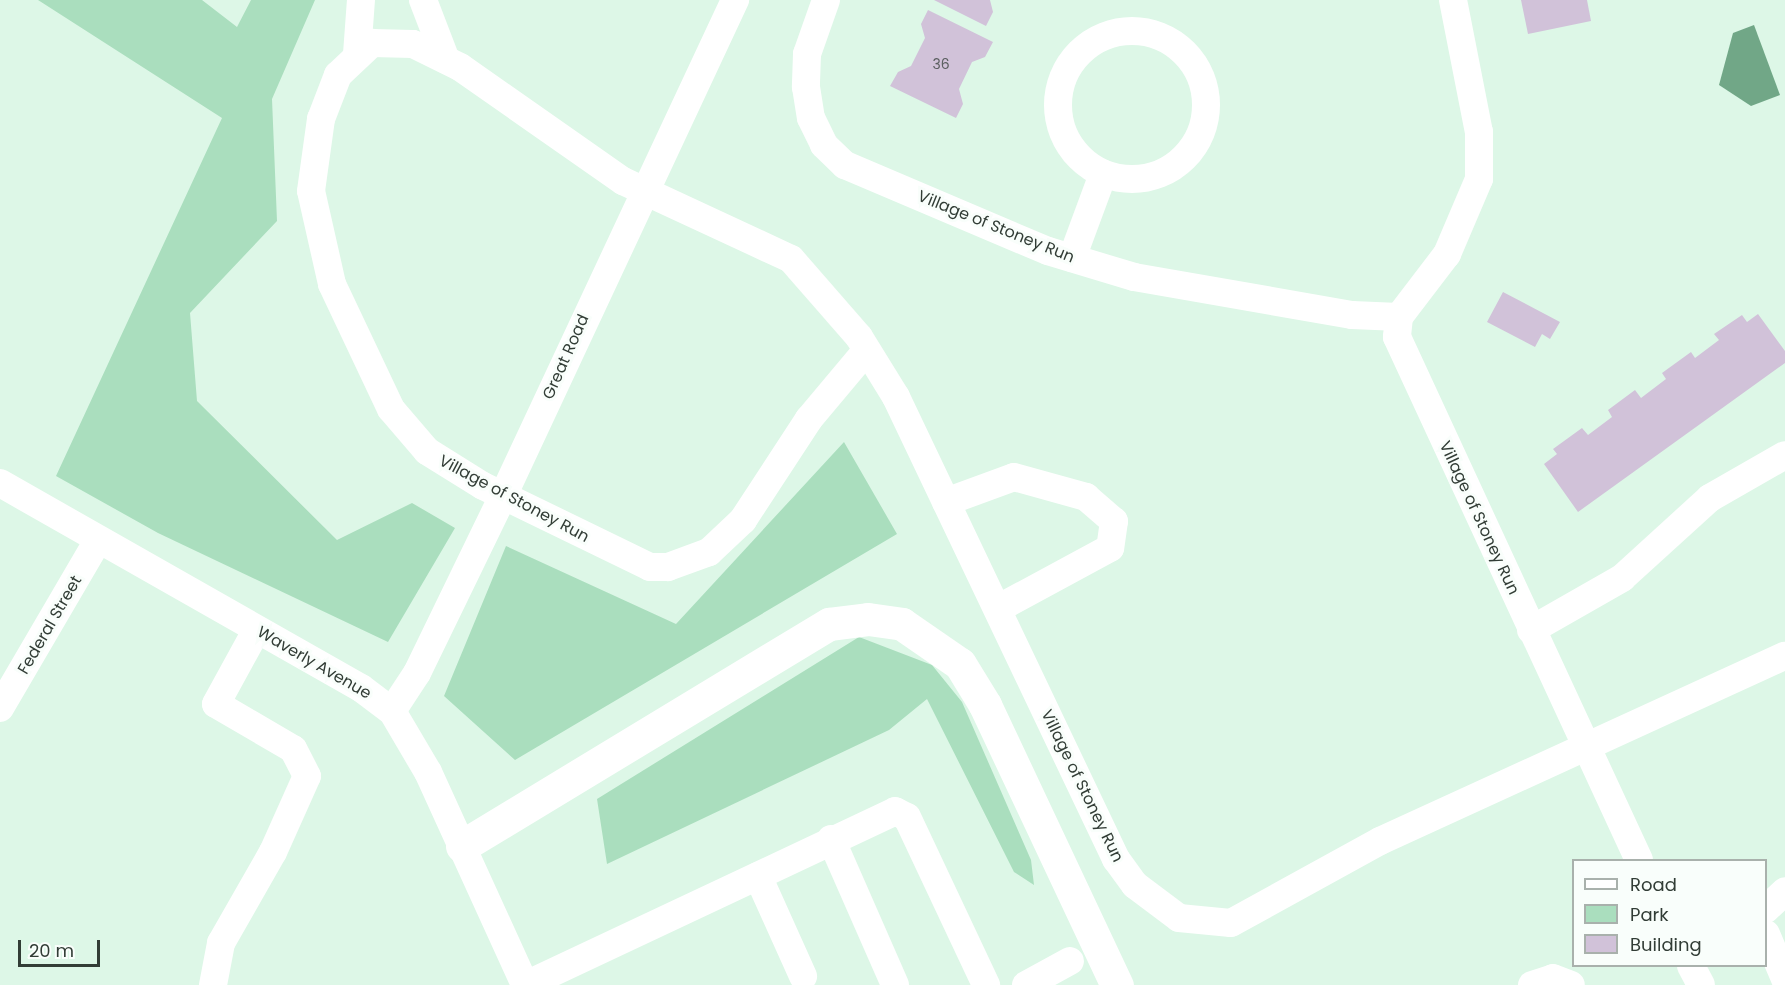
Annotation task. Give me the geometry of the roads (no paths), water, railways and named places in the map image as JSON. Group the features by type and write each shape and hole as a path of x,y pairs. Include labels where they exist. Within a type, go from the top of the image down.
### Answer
{"highway":[{"path":"462,846 829,624 868,618 902,624 960,664 985,705 1117,985"}],"street":[{"path":"357,54 361,0"},
{"path":"423,0 446,60"},
{"name":"Great Road","path":"392,711 417,673 503,496 641,191 735,0"},
{"name":"Village of Stoney Run","path":"826,0 807,54 806,87 811,118 824,145 863,174 1072,258 1204,293 1352,315 1399,317 1397,337 1404,358 1586,750"},
{"path":"1399,317 1447,254 1479,179 1479,132 1453,0"},
{"path":"1130,31 1153,34 1175,44 1203,81 1203,128 1192,149 1154,176 1129,180 1103,174 1082,160 1066,140 1058,116 1060,90 1069,66 1086,47 1130,31"},
{"name":"Village of Stoney Run","path":"866,351 809,419 743,520 709,552 668,567 650,567 503,496 446,466 409,431 378,385 332,284 311,191 321,119 338,75 357,54 372,43 394,41 446,60 641,191 791,259 866,351 896,398 1116,860 1155,904 1179,918 1232,922 1380,841 1586,750 1785,656"},
{"path":"1072,258 1103,174"},
{"path":"1531,630 1622,578 1710,498 1785,455"},
{"path":"946,502 1014,477 1086,497 1114,521 1110,548 997,609"},
{"name":"Waverly Avenue","path":"0,483 256,629 392,711"},
{"name":"Federal Street","path":"0,708 98,540"},
{"path":"213,985 221,944 273,852 307,776 293,749 216,704 256,629"},
{"path":"392,711 462,846 526,985 892,811 903,813 987,985"},
{"path":"1586,750 1638,859"},
{"path":"831,839 895,985"},
{"path":"758,876 798,982"},
{"path":"1767,908 1785,891"},
{"path":"1767,936 1785,979"},
{"path":"1026,985 1070,961"},
{"path":"1532,985 1553,978 1571,985"}]}
